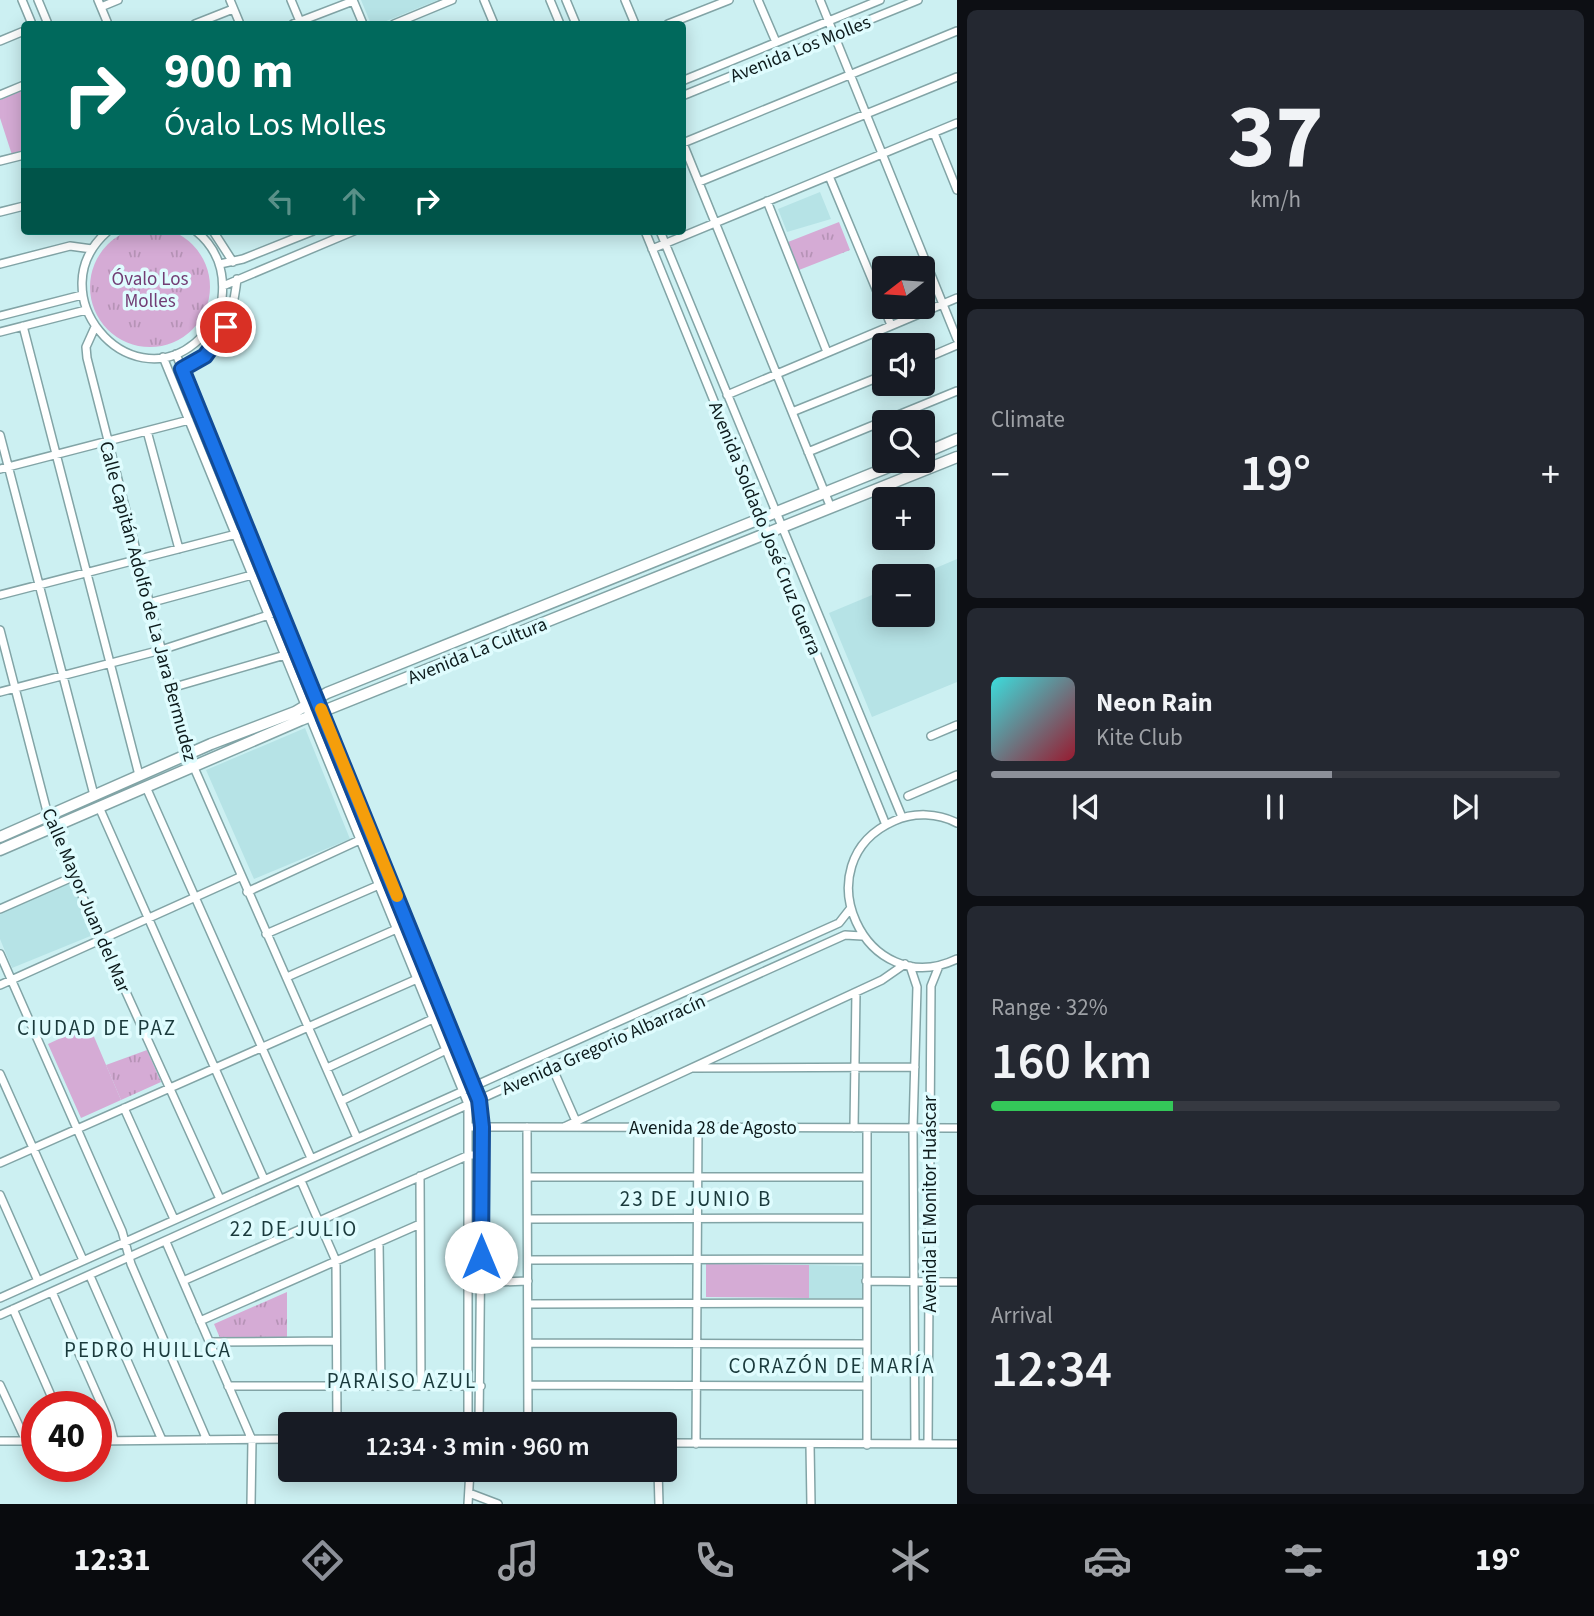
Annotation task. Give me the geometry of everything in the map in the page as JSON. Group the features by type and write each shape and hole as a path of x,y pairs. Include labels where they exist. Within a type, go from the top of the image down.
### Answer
{"main road":[{"path":"935,448 957,439"},
{"name":"Avenida La Cultura","path":"0,850 310,716 957,457"},
{"name":"Avenida La Cultura","path":"1,833 48,816 317,699 874,473"},
{"path":"541,608 546,622"}],"street":[{"path":"22,0 31,21"},
{"path":"38,0 44,21"},
{"path":"107,21 99,3 118,0"},
{"path":"230,0 239,21"},
{"path":"291,0 297,21"},
{"path":"401,21 452,0"},
{"path":"484,0 493,21"},
{"path":"551,0 560,21"},
{"path":"566,0 575,21"},
{"path":"625,0 634,21"},
{"path":"676,21 729,0"},
{"path":"758,0 776,42"},
{"path":"820,0 957,339"},
{"name":"Avenida Los Molles","path":"686,79 880,0"},
{"name":"Avenida Los Molles","path":"686,94 918,0"},
{"path":"305,21 353,1 362,21"},
{"path":"203,21 233,9"},
{"path":"686,141 957,31"},
{"path":"0,41 21,32"},
{"path":"699,182 957,77"},
{"path":"0,95 21,86"},
{"path":"686,235 957,123"},
{"path":"934,133 957,190"},
{"path":"686,150 831,508"},
{"path":"0,161 21,156"},
{"path":"829,176 891,325"},
{"path":"767,201 827,352"},
{"path":"0,212 21,207"},
{"path":"104,235 92,249 84,269 82,295 86,310 95,327 108,341 125,352 144,357 176,354 197,341 214,322 221,305 223,286 220,264 212,248 200,235"},
{"path":"216,235 233,262"},
{"path":"220,264 233,262 303,235"},
{"path":"223,286 344,235"},
{"name":"Avenida Soldado José Cruz Guerra","path":"647,235 886,825"},
{"name":"Avenida Soldado José Cruz Guerra","path":"662,235 902,817"},
{"path":"652,249 685,235"},
{"path":"0,264 70,246 92,249"},
{"path":"182,369 205,356 226,327 234,308 237,279"},
{"path":"0,316 82,295"},
{"path":"727,395 957,298"},
{"path":"0,332 86,310"},
{"path":"214,322 226,327"},
{"path":"23,326 139,775"},
{"name":"Calle Capitán Adolfo de La Jara Bermudez","path":"95,327 86,347 86,358 188,754 357,1138"},
{"path":"935,354 957,345"},
{"path":"176,354 479,1100 482,1127 480,1412"},
{"path":"163,357 468,1104 468,1412"},
{"path":"792,412 872,380"},
{"path":"808,452 957,391"},
{"path":"4,468 189,420"},
{"path":"147,431 179,549"},
{"path":"0,435 4,468 39,585 93,795"},
{"path":"0,595 248,531"},
{"path":"149,603 252,575"},
{"path":"0,692 161,650 281,611"},
{"name":"Calle Mayor Juan del Mar","path":"0,630 51,827 220,1199"},
{"path":"171,688 285,655"},
{"path":"931,736 957,725"},
{"path":"908,796 957,775"},
{"path":"146,787 311,1158"},
{"path":"99,807 264,1179"},
{"path":"957,823 936,816 902,817 886,825 866,842 852,867 848,888 850,909 862,936 883,956 907,965 939,966 957,960"},
{"path":"247,892 372,835"},
{"path":"0,909 75,876"},
{"path":"0,985 240,877"},
{"path":"266,934 379,885"},
{"name":"Avenida Gregorio Albarracín","path":"0,1298 839,923 850,909"},
{"path":"287,978 408,924"},
{"name":"Avenida Gregorio Albarracín","path":"0,1315 845,935 862,936"},
{"path":"0,954 78,1129 207,1440"},
{"path":"563,1127 575,1119 856,992 907,965"},
{"name":"Avenida El Monitor Huáscar","path":"907,965 917,987 913,1128 915,1444"},
{"name":"Avenida El Monitor Huáscar","path":"928,1444 931,986 939,966"},
{"path":"0,1163 417,979"},
{"path":"854,1128 856,992"},
{"path":"327,1068 445,1014"},
{"path":"341,1101 446,1050"},
{"path":"552,1067 575,1119"},
{"path":"689,1068 915,1067"},
{"path":"0,1074 83,1260"},
{"path":"124,1108 174,1219"},
{"name":"Avenida 28 de Agosto","path":"469,1127 957,1128"},
{"path":"527,1127 528,1412"},
{"path":"696,1444 698,1127"},
{"path":"867,1128 867,1445"},
{"path":"183,1281 469,1155 482,1155"},
{"path":"420,1176 421,1386"},
{"path":"528,1177 867,1177"},
{"path":"301,1181 336,1261 337,1412"},
{"path":"0,1195 38,1281"},
{"path":"528,1219 866,1218"},
{"path":"200,1321 420,1224"},
{"path":"166,1242 252,1440 251,1504"},
{"path":"379,1242 381,1385"},
{"path":"528,1260 866,1259"},
{"path":"90,1276 162,1440"},
{"path":"468,1283 528,1281"},
{"path":"866,1281 957,1282"},
{"path":"52,1292 114,1440 278,1439"},
{"path":"528,1304 697,1301 866,1303"},
{"path":"13,1309 49,1391"},
{"path":"209,1342 336,1341"},
{"path":"528,1343 866,1344"},
{"path":"0,1385 21,1430"},
{"path":"528,1385 866,1386"},
{"path":"228,1386 481,1386"},
{"path":"0,1441 21,1441"},
{"path":"677,1443 957,1444"},
{"path":"810,1445 811,1504"},
{"path":"468,1504 469,1482"},
{"path":"658,1482 659,1504"},
{"path":"469,1493 498,1504"}],"shaded area":[{"path":"361,0 438,0 386,21 370,21"},
{"path":"820,192 831,219 787,232 778,209"},
{"path":"957,559 957,682 872,717 829,613 872,595 872,627 935,627 935,568"},
{"path":"305,728 350,839 254,879 206,770"},
{"path":"69,884 74,885 95,931 93,935 12,968 0,939 0,913"},
{"path":"809,1265 864,1266 864,1298 809,1298"}],"green space":[{"path":"21,91 21,152 12,155 0,118 0,100"},
{"path":"839,222 850,250 799,270 788,242"},
{"name":"Óvalo Los Molles","path":"121,235 179,235 200,254 209,275 209,299 200,320 183,337 162,346 138,346 117,337 100,320 91,299 91,275 95,264 108,245"},
{"path":"89,1025 121,1100 81,1118 48,1044"},
{"path":"147,1050 161,1082 121,1100 106,1065"},
{"path":"706,1264 809,1265 809,1298 706,1297"},
{"path":"287,1292 287,1338 220,1338 214,1324"}],"slow traffic":[{"path":"321,709 397,896"}],"district":[{"name":"CIUDAD DE PAZ","path":"97,1028"},
{"name":"23 DE JUNIO B","path":"696,1199"},
{"name":"22 DE JULIO","path":"294,1229"},
{"name":"PEDRO HUILLCA","path":"148,1350"},
{"name":"CORAZÓN DE MARÍA","path":"832,1366"},
{"name":"PARAISO AZUL","path":"402,1381"}],"route":[{"path":"226,327 205,356 182,369 479,1100 482,1127 481,1257"}]}
